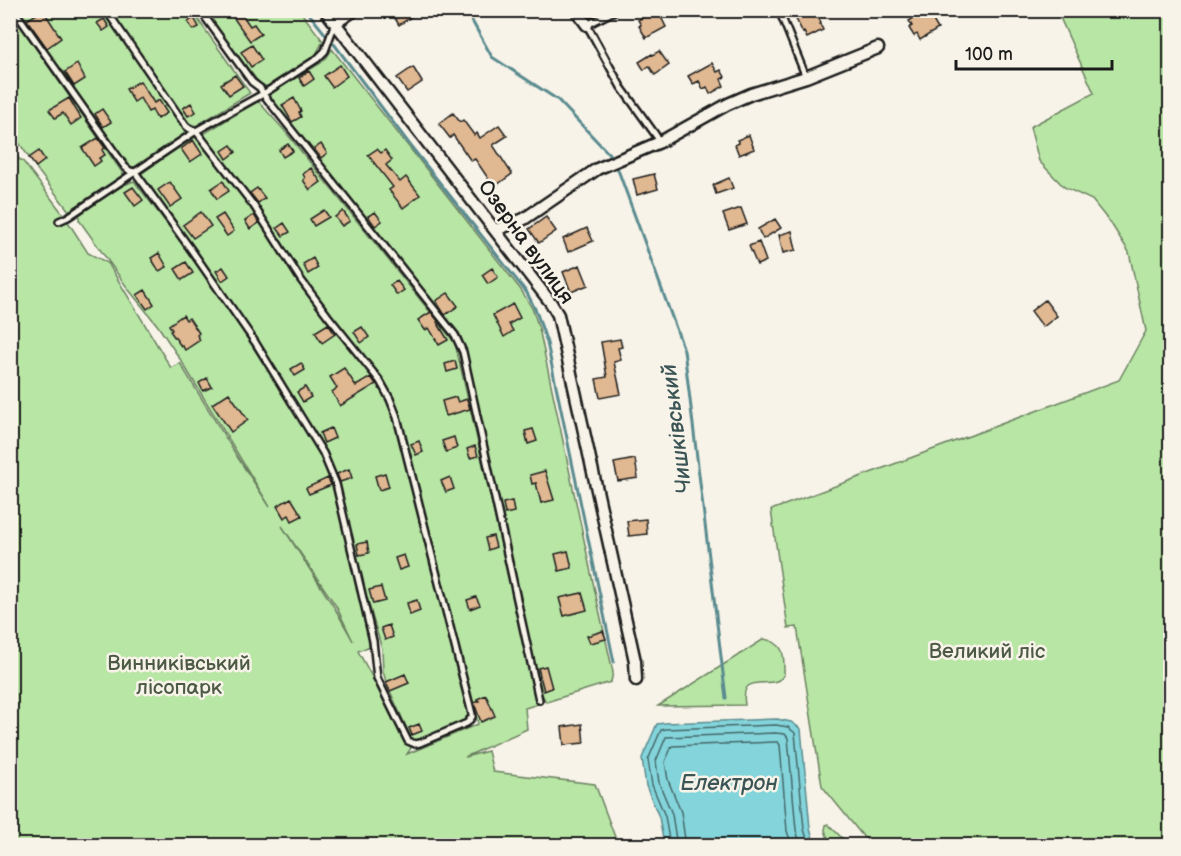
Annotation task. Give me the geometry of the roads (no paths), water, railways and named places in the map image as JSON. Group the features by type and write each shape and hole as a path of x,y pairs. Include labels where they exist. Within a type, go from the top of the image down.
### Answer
{"street":[{"name":"Озерна вулиця","path":"325,10 496,230 558,315 635,661 636,680"},
{"path":"335,23 355,10"},
{"path":"576,10 587,25"},
{"path":"496,230 524,219 597,170 660,142 728,104 751,94 806,77 878,48"}],"lane":[{"path":"14,10 125,167 135,172 192,250 255,342 323,453 339,495 374,641 377,678 408,741 414,744 420,743 467,723 472,714 397,417 390,399 380,381 301,280 254,206 196,131 186,126 106,10"},
{"path":"200,10 252,82 260,88 455,335 463,352 539,700"},
{"path":"616,10 587,25 621,87 660,142"},
{"path":"779,10 806,77"},
{"path":"59,221 196,131 263,94 317,59 325,51 335,23"}],"water":[{"name":"Електрон","path":"777,719 791,722 801,729 810,828 815,845 664,845 659,817 646,786 642,758 657,724"}],"waterway":[{"path":"306,10 326,35"},
{"name":"Чишківський","path":"466,10 492,57 558,100 610,155"},
{"path":"334,44 413,149 527,293 536,311 547,343 614,662"},
{"name":"Чишківський","path":"617,167 684,350 726,698"}],"park label":[{"name":"Великий ліс","path":"987,651"},
{"name":"Винниківський лісопарк","path":"179,675"}]}
